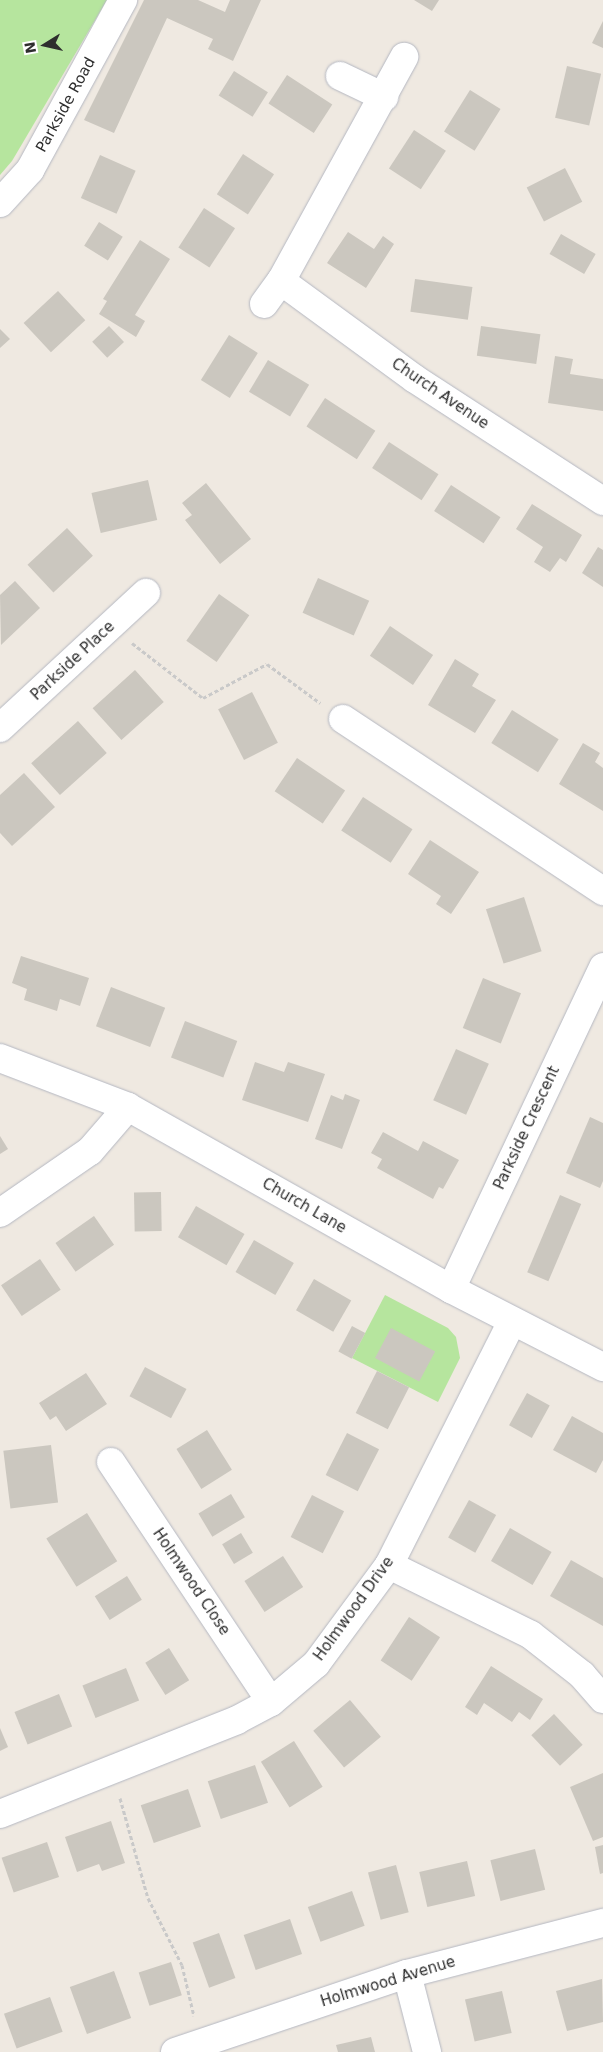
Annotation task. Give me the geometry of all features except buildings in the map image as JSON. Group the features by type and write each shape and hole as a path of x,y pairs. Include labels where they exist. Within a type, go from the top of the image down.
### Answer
{"street":[{"name":"Parkside Road","path":"0,203 30,170 123,0"},
{"path":"264,304 281,281 404,58"},
{"path":"340,76 384,97"},
{"name":"Church Avenue","path":"281,281 415,379 603,501"},
{"name":"Parkside Place","path":"0,728 146,594"},
{"path":"343,719 603,891"},
{"name":"Parkside Crescent","path":"451,1289 603,968"},
{"name":"Church Lane","path":"0,1058 128,1107 451,1289 512,1322 603,1367"},
{"path":"0,1213 90,1151 128,1107"},
{"name":"Holmwood Drive","path":"0,1814 113,1771 237,1720 271,1702 316,1664 389,1565 512,1322"},
{"name":"Holmwood Close","path":"111,1462 271,1702"},
{"path":"389,1565 531,1635 582,1675 603,1699"},
{"name":"Holmwood Avenue","path":"175,2052 407,1974 603,1923"},
{"path":"407,1974 427,2052"}],"path":[{"path":"110,626 203,698 267,664 343,719"},
{"path":"113,1771 148,1898 182,1965 201,2043"}],"green space":[{"path":"0,0 107,0 12,161 0,175"},
{"path":"385,1295 448,1328 456,1337 460,1358 438,1402 352,1358"}]}
